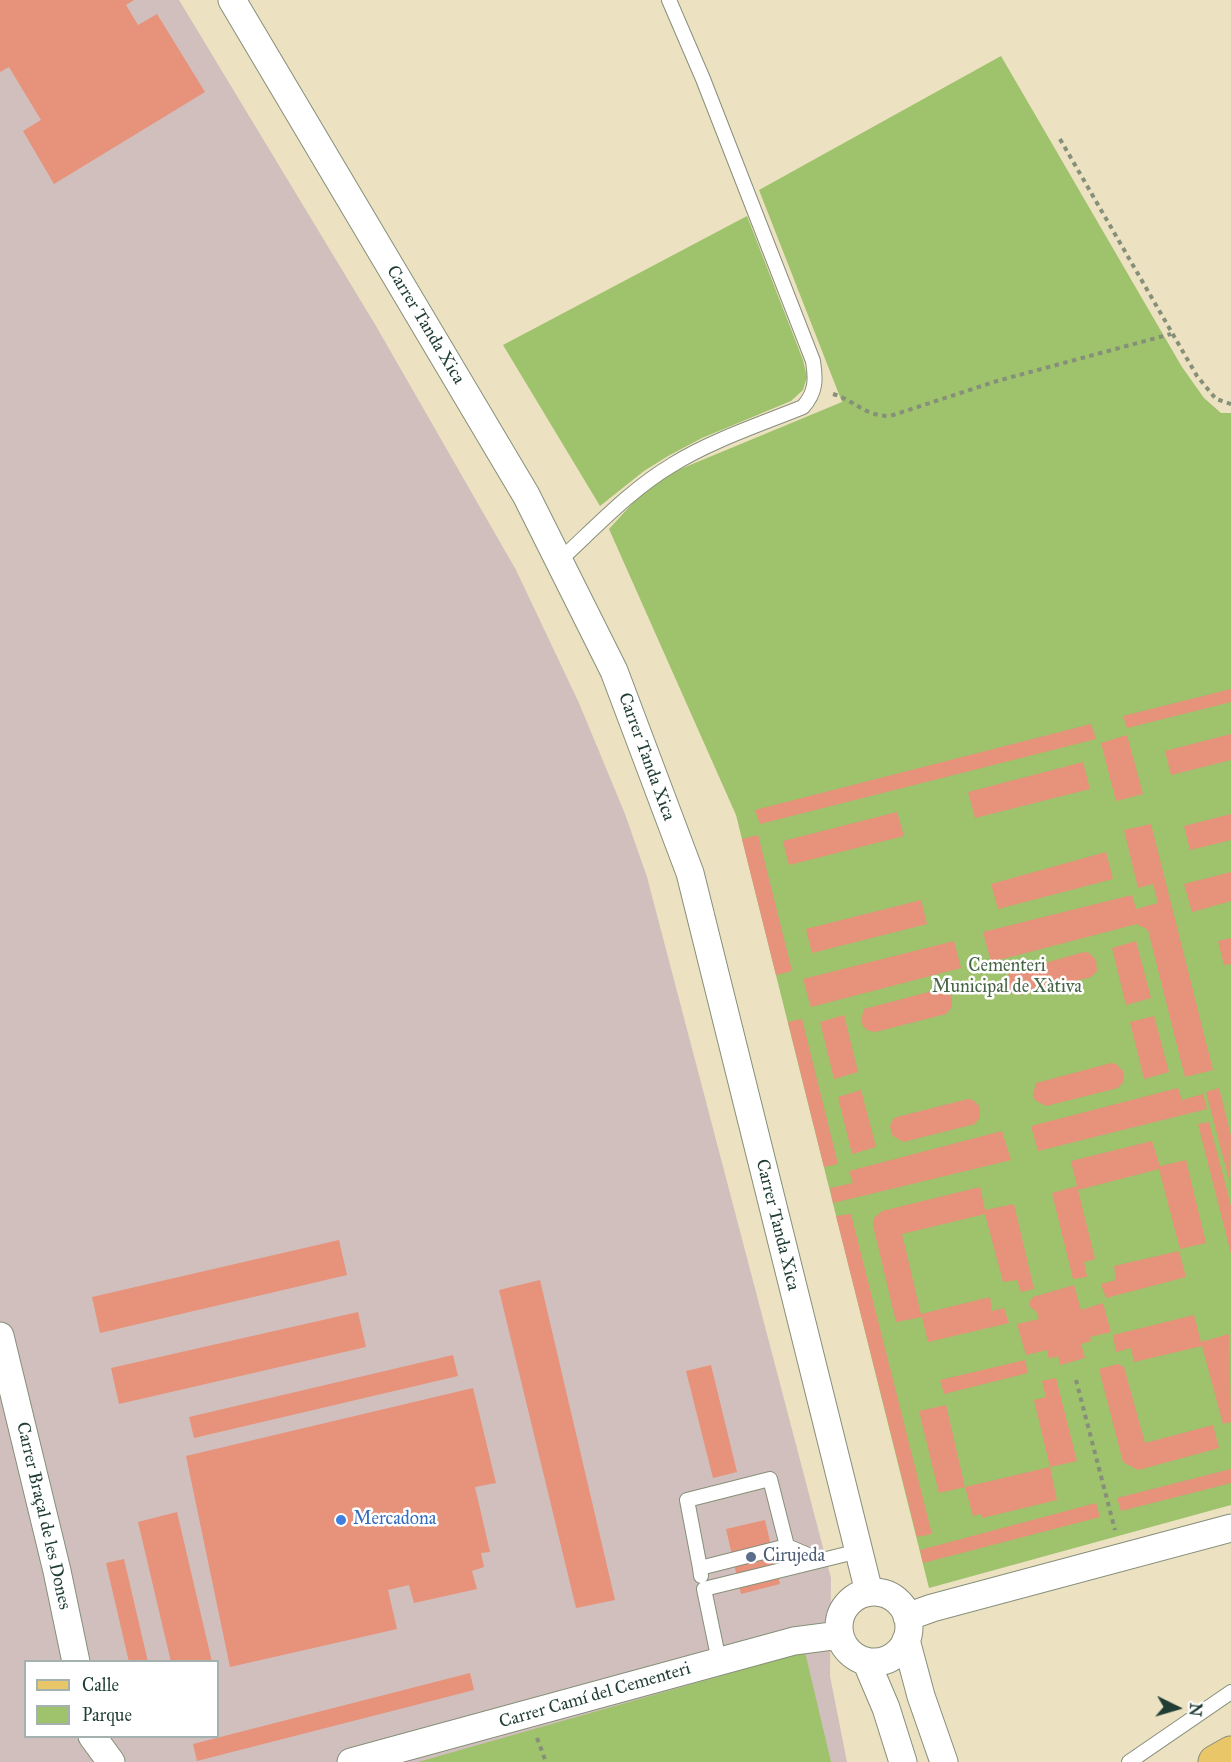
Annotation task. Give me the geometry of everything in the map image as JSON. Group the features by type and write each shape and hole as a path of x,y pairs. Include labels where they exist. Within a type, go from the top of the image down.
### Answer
{"main road":[{"path":"1215,1762 1231,1753"}],"street":[{"name":"Carrer Tanda Xica","path":"232,0 526,495 614,671 690,873 869,1592"},
{"name":"Carrer Braçal de les Dones","path":"0,1336 57,1571 76,1660"},
{"path":"944,1762 921,1696 907,1628 897,1600 879,1592 869,1592 849,1602 842,1612 839,1623 840,1635 849,1652 866,1661 879,1662 890,1658 900,1650 907,1628 932,1608 1231,1528"},
{"name":"Carrer Camí del Cementeri","path":"351,1762 795,1641 840,1635"},
{"path":"866,1661 886,1708 903,1762"},
{"path":"93,1738 111,1762"}],"lane":[{"path":"560,561 616,509 673,464 803,407 811,398 815,388 813,361 703,79 669,0"},
{"path":"719,1661 687,1500 770,1479 787,1546"},
{"path":"700,1568 787,1546 820,1560"},
{"path":"704,1589 859,1551"},
{"path":"1129,1762 1231,1692"}],"path":[{"path":"1060,139 1171,334 1208,390 1216,399 1231,404"},
{"path":"815,388 841,396 868,413 890,416 997,381 1171,334"},
{"path":"1076,1380 1122,1557"}],"shaded area":[{"path":"0,0 179,0 376,326 516,570 579,703 625,814 647,877 831,1578 830,1676 847,1762 0,1762"}],"green space":[{"name":"Cementeri Municipal de Xàtiva","path":"1001,56 1182,367 1204,398 1221,413 1231,413 1231,1505 929,1588 736,815 609,529 642,493 678,470 842,402 759,190"},
{"path":"747,216 803,360 807,377 803,390 791,401 702,438 668,456 644,471 600,506 503,345"},
{"path":"805,1652 831,1762 418,1762"}],"building":[{"path":"0,0 134,0 126,5 138,25 157,14 205,92 54,184 23,131 41,120 9,67 0,72"},
{"path":"1231,689 1231,702 1127,728 1123,716"},
{"path":"1091,724 1096,739 760,824 755,810"},
{"path":"1231,734 1231,760 1171,775 1165,751"},
{"path":"1127,735 1143,794 1116,801 1101,743"},
{"path":"1083,762 1090,789 975,818 968,792"},
{"path":"897,812 904,836 789,865 783,841"},
{"path":"1231,814 1231,840 1190,850 1184,826"},
{"path":"1151,824 1213,1070 1185,1077 1148,930 1137,924 991,962 983,932 1132,895 1136,909 1158,903 1153,884 1138,888 1124,830"},
{"path":"758,835 792,971 776,975 742,839"},
{"path":"1106,852 1113,879 998,909 991,884"},
{"path":"1231,872 1231,901 1192,912 1184,884"},
{"path":"921,900 927,924 812,953 806,929"},
{"path":"1231,938 1231,964 1224,965 1218,941"},
{"path":"954,941 961,968 811,1007 803,979"},
{"path":"1136,941 1151,998 1126,1005 1112,948"},
{"path":"1084,952 1089,953 1096,960 1097,971 1091,977 1019,995 1011,993 1008,989 1006,984 1009,973"},
{"path":"940,989 945,990 952,997 952,1007 946,1014 875,1032 863,1026 861,1020 864,1009"},
{"path":"844,1015 858,1072 834,1079 820,1022"},
{"path":"1154,1016 1169,1072 1144,1079 1130,1022"},
{"path":"802,1019 838,1164 824,1167 788,1022"},
{"path":"1111,1063 1116,1064 1123,1071 1124,1081 1118,1088 1046,1106 1035,1100 1033,1095 1036,1083"},
{"path":"1178,1088 1182,1100 1203,1094 1207,1109 1038,1151 1031,1126"},
{"path":"1219,1088 1231,1136 1230,1183 1206,1092"},
{"path":"861,1090 876,1147 852,1154 838,1097"},
{"path":"968,1099 973,1100 980,1107 980,1117 975,1124 903,1142 892,1135 890,1126 893,1119 897,1117"},
{"path":"1209,1122 1231,1206 1231,1254 1198,1124"},
{"path":"1002,1131 1011,1160 833,1203 830,1188 853,1183 849,1171"},
{"path":"1152,1141 1160,1166 1186,1160 1206,1243 1180,1249 1159,1169 1078,1190 1095,1259 1084,1262 1087,1277 1073,1279 1052,1193 1077,1186 1071,1161"},
{"path":"980,1187 985,1210 1014,1204 1034,1289 1021,1292 1017,1280 1003,1282 985,1214 902,1234 921,1314 990,1297 992,1311 1004,1308 1009,1323 928,1342 922,1317 896,1322 873,1225 874,1218 882,1211"},
{"path":"851,1214 932,1534 917,1537 836,1216"},
{"path":"339,1240 347,1275 100,1333 92,1297"},
{"path":"1179,1251 1186,1277 1106,1298 1101,1284 1116,1280 1114,1266"},
{"path":"540,1280 615,1600 576,1608 499,1290"},
{"path":"1074,1285 1081,1310 1103,1303 1111,1332 1090,1337 1091,1341 1081,1344 1085,1358 1060,1365 1058,1356 1049,1359 1047,1350 1026,1355 1017,1324 1039,1319 1036,1311 1030,1307 1030,1301 1033,1297"},
{"path":"358,1312 366,1347 119,1404 111,1368"},
{"path":"1194,1315 1201,1342 1229,1334 1231,1422 1223,1424 1202,1346 1134,1362 1131,1348 1116,1352 1113,1335"},
{"path":"453,1355 458,1376 194,1438 189,1417"},
{"path":"1025,1360 1028,1373 944,1394 940,1380"},
{"path":"1118,1364 1124,1367 1145,1443 1213,1425 1219,1448 1138,1470 1123,1462 1099,1369"},
{"path":"711,1365 737,1472 713,1478 686,1371"},
{"path":"1056,1378 1077,1461 1050,1467 1034,1400 1046,1397 1042,1381"},
{"name":"Mercadona","path":"473,1388 496,1483 475,1487 490,1552 481,1553 484,1567 472,1571 477,1589 414,1603 409,1585 388,1590 397,1629 230,1667 186,1456"},
{"path":"946,1405 965,1487 939,1493 919,1411"},
{"path":"1050,1467 1057,1500 982,1518 981,1514 973,1516 965,1487"},
{"path":"1231,1469 1231,1483 1121,1511 1117,1498"},
{"path":"1096,1503 1100,1517 923,1563 920,1550"},
{"path":"177,1512 212,1660 171,1660 138,1522"},
{"path":"765,1520 780,1584 741,1594 726,1529"},
{"path":"124,1559 148,1660 129,1660 106,1563"},
{"path":"470,1673 474,1690 197,1761 193,1744"}],"place":[{"name":"Mercadona","path":"341,1520"},
{"name":"Cirujeda","path":"751,1557"}]}
